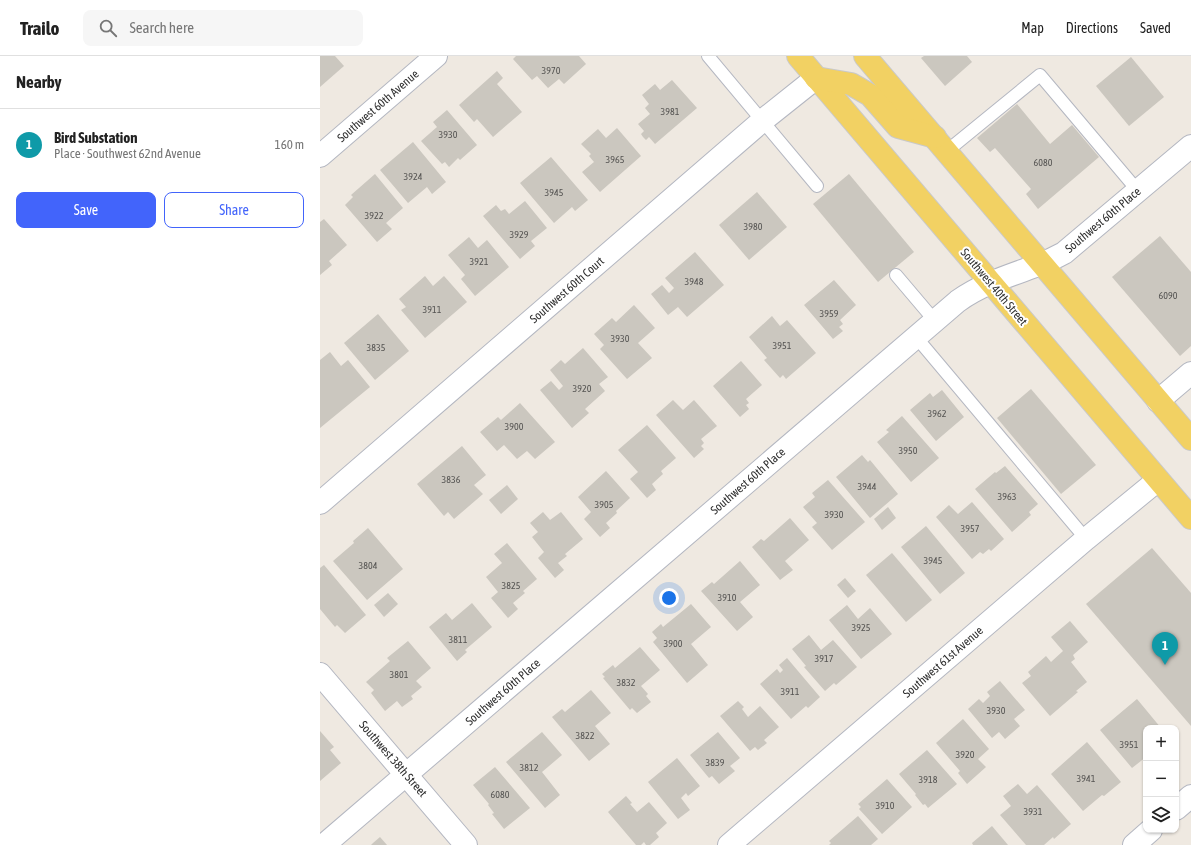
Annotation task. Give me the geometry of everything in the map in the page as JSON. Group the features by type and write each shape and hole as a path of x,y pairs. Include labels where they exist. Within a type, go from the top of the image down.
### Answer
{"main road":[{"name":"Southwest 40th Street","path":"798,56 1191,518"},
{"path":"865,56 1191,439"},
{"path":"816,78 850,84 870,95 898,127 941,144"}],"street":[{"name":"Southwest 60th Avenue","path":"320,156 436,56"},
{"name":"Southwest 60th Court","path":"320,503 762,122 816,78"},
{"name":"Southwest 60th Place","path":"324,845 935,320 966,296 990,282 1042,264 1064,253 1191,146"},
{"path":"1158,401 1191,373"},
{"name":"Southwest 61st Avenue","path":"729,845 1086,539 1158,480"},
{"name":"Southwest 38th Street","path":"320,674 466,845"},
{"path":"1179,806 1191,796"},
{"path":"1134,845 1148,833"}],"lane":[{"path":"708,56 816,186"},
{"path":"941,144 1040,75 1138,191"},
{"path":"896,275 935,320"},
{"path":"916,337 1086,539"}],"building":[{"path":"320,56 335,56 344,66 320,87"},
{"path":"516,56 579,56 586,64 564,84 559,79 548,88 537,76 532,80 513,59"},
{"path":"924,56 967,56 972,62 945,86 921,58"},
{"path":"1131,57 1164,97 1129,126 1096,86"},
{"path":"497,71 503,78 497,84 522,112 493,137 477,119 474,122 459,105"},
{"path":"672,80 697,108 655,144 649,137 646,140 643,137 641,134 644,131 638,124 650,114 645,108 649,104 642,95 655,84 660,90"},
{"path":"1017,104 1050,144 1072,125 1099,157 1038,209 1026,194 1031,189 995,148 990,152 977,138"},
{"path":"447,110 477,145 460,160 458,158 449,167 445,162 442,164 421,141 437,127 433,122"},
{"path":"617,128 641,156 600,192 582,172 594,162 589,156 591,154 581,144 598,129 606,138"},
{"path":"413,142 446,182 432,194 427,187 408,203 380,170"},
{"path":"551,157 588,200 575,211 572,207 554,223 520,183"},
{"path":"375,174 403,208 386,223 392,229 377,242 345,205 353,197 351,195"},
{"path":"849,174 914,252 878,282 813,204"},
{"path":"757,192 787,227 749,260 719,225"},
{"path":"525,201 547,228 531,241 535,246 520,259 483,216 496,205 501,211 505,209 509,214"},
{"path":"324,219 347,245 329,261 332,265 320,275 320,222"},
{"path":"1160,236 1191,272 1191,346 1180,356 1112,277"},
{"path":"469,237 478,248 487,240 509,267 475,296 461,279 465,275 448,255"},
{"path":"695,252 724,285 687,317 678,307 668,315 651,294 662,285 669,293 674,288 665,278"},
{"path":"425,276 433,286 444,276 467,302 425,338 401,310 406,307 399,299"},
{"path":"834,280 856,305 840,320 843,324 839,327 843,331 833,339 804,305"},
{"path":"634,305 655,328 638,343 652,358 627,379 600,349 604,345 594,334 612,318 616,322"},
{"path":"378,314 409,351 375,380 344,343"},
{"path":"772,316 780,326 787,320 816,353 786,379 783,375 780,378 764,360 767,358 749,337"},
{"path":"583,348 608,377 599,384 605,391 585,409 589,413 572,428 540,390 551,381 559,390 563,386 550,370 561,360 565,364"},
{"path":"330,352 341,366 348,360 370,387 320,428 320,360"},
{"path":"741,361 762,385 746,399 749,403 746,405 749,409 740,417 713,386"},
{"path":"1031,389 1096,465 1061,494 997,418"},
{"path":"942,390 964,417 936,441 910,410 930,393 933,397"},
{"path":"673,400 683,410 694,400 717,426 701,439 704,443 701,446 704,449 694,458 656,415"},
{"path":"520,403 555,442 535,459 527,451 517,459 504,445 497,451 480,432 498,417 501,420"},
{"path":"902,416 939,458 911,482 877,442 889,432 886,430"},
{"path":"647,425 676,458 661,471 663,474 652,484 656,490 647,498 630,479 638,472 618,450"},
{"path":"462,446 486,475 474,485 483,494 454,519 448,512 444,516 417,484"},
{"path":"862,455 868,462 870,460 898,494 870,518 836,477"},
{"path":"1005,466 1038,504 1029,512 1031,515 1012,532 975,489 995,472 996,473"},
{"path":"606,471 630,498 606,523 610,528 600,537 584,519 591,512 578,497"},
{"path":"828,480 865,522 832,550 812,527 817,523 803,507 815,497 812,493"},
{"path":"507,485 518,499 501,514 489,500"},
{"path":"972,502 1004,539 991,551 989,549 983,554 980,552 972,559 936,517 949,505 958,514"},
{"path":"888,507 896,518 882,530 874,519"},
{"path":"543,512 550,520 561,512 583,539 565,554 567,556 558,563 564,570 555,578 538,558 544,552 532,537 538,532 530,523"},
{"path":"790,518 809,540 785,561 793,570 780,580 752,547 761,539 764,541"},
{"path":"926,526 965,573 940,594 901,547"},
{"path":"368,528 403,569 367,600 333,561 354,543 353,541"},
{"path":"507,543 537,579 523,591 525,593 513,603 518,609 508,618 491,598 498,592 486,577 502,563 494,554"},
{"path":"1152,548 1191,593 1191,726 1086,604"},
{"path":"892,553 932,600 906,622 866,575"},
{"path":"740,561 760,585 740,602 753,617 737,631 701,591 712,582 714,584"},
{"path":"324,565 366,615 345,633 337,625 335,627 320,609 320,568"},
{"path":"845,578 856,591 848,598 837,585"},
{"path":"388,593 398,604 384,617 374,605"},
{"path":"472,603 492,627 465,650 467,652 457,661 429,627 446,613 452,620"},
{"path":"691,604 711,627 691,644 708,665 687,683 653,642 657,638 652,632 661,624 663,627"},
{"path":"847,605 858,619 870,608 892,634 861,659 829,620"},
{"path":"1070,621 1088,642 1073,655 1075,659 1071,662 1087,682 1076,691 1078,692 1050,716 1022,683 1031,676 1028,672 1046,656 1051,662 1063,651 1051,637"},
{"path":"809,635 821,650 833,640 857,667 836,685 834,683 825,691 804,667 806,666 792,649"},
{"path":"408,641 431,668 416,681 422,687 411,696 413,699 402,707 397,701 385,711 371,693 374,690 366,682 390,661 387,658"},
{"path":"640,647 660,670 641,686 648,694 646,696 651,702 637,713 632,708 630,710 603,678 605,677 602,674 613,665 615,668"},
{"path":"787,658 820,697 808,708 806,706 791,719 760,684 777,669 780,673 783,670 779,665"},
{"path":"1000,681 1025,710 1014,719 1020,726 1005,739 999,732 992,738 968,709 979,699 983,703 990,696 987,692"},
{"path":"591,690 611,713 595,726 610,744 589,761 552,717 562,709 565,712"},
{"path":"1137,699 1159,725 1143,725 1143,759 1132,768 1100,730"},
{"path":"738,701 744,707 742,709 748,717 760,706 779,727 764,740 767,743 758,750 755,747 750,751 720,716"},
{"path":"963,719 989,749 978,759 986,767 967,784 958,773 960,771 936,743"},
{"path":"320,731 334,747 330,750 341,763 320,781"},
{"path":"542,732 562,755 542,772 560,795 545,808 506,762"},
{"path":"718,732 740,758 730,766 735,771 719,784 712,776 709,778 690,755"},
{"path":"1087,742 1121,782 1083,811 1051,774"},
{"path":"927,750 957,784 928,808 925,804 923,805 899,774"},
{"path":"677,758 700,786 688,796 686,793 681,798 690,810 678,819 648,782"},
{"path":"495,767 530,808 504,829 492,814 494,813 488,805 489,804 473,785"},
{"path":"887,779 912,807 882,834 859,809 861,807 858,804"},
{"path":"1018,784 1027,794 1037,785 1071,824 1054,839 1053,837 1044,845 1026,845 1000,815 1011,806 1003,796"},
{"path":"626,796 632,803 630,804 637,812 649,802 667,823 656,833 659,837 650,845 646,845 644,842 641,845 636,845 608,812"},
{"path":"858,816 878,839 871,845 829,845 831,843 829,841"},
{"path":"992,826 1008,845 973,845 972,843"},
{"path":"380,837 387,845 371,845 373,843"}],"place":[{"name":"Bird Substation","path":"1165,665"}]}
